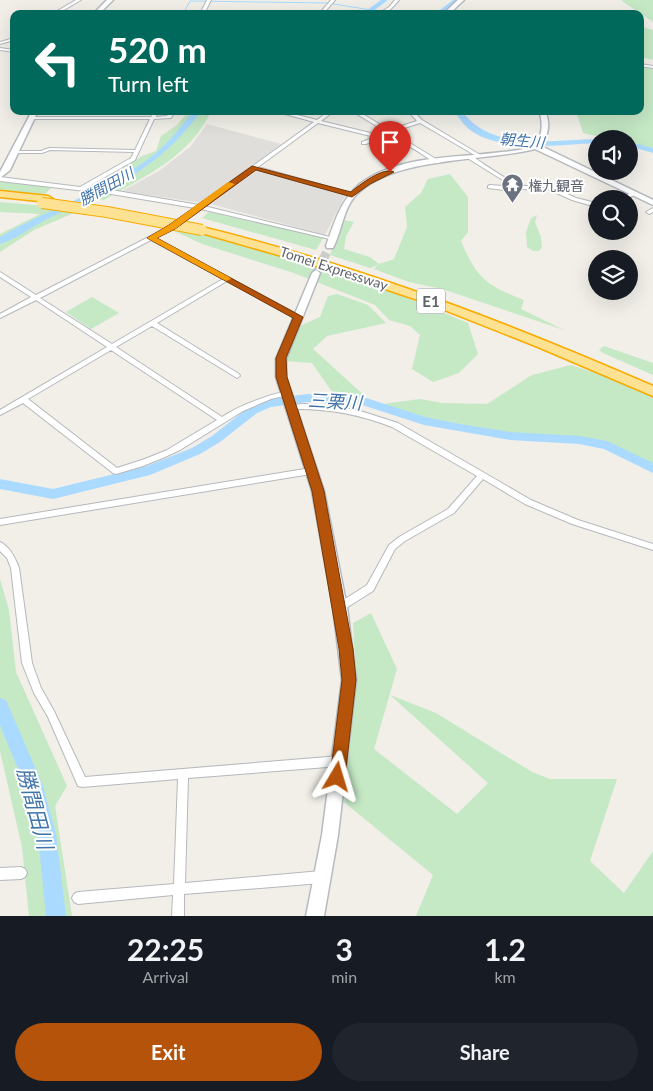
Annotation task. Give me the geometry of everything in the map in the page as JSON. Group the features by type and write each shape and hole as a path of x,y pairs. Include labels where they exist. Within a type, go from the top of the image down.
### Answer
{"highway":[{"name":"Tomei Expressway","path":"0,194 205,228 308,253 410,286 522,328 653,383"},
{"name":"Tomei Expressway","path":"0,199 45,201"},
{"name":"Tomei Expressway","path":"205,228 408,292 484,321 653,391"}],"street":[{"path":"61,10 79,0"},
{"path":"100,10 110,0"},
{"path":"324,10 333,0"},
{"path":"387,10 397,0"},
{"path":"450,10 461,0"},
{"path":"0,177 6,170 34,115"},
{"path":"64,115 153,118 169,117 170,115"},
{"path":"82,188 133,159 154,115"},
{"path":"291,115 408,144"},
{"path":"0,316 172,227 326,115"},
{"path":"360,115 437,162"},
{"path":"414,115 420,122 480,156"},
{"path":"539,144 546,119 544,115"},
{"path":"388,132 420,122"},
{"path":"364,142 378,138"},
{"path":"380,148 394,142"},
{"path":"0,177 111,192 200,207 331,243 352,195 367,182 390,172 437,162 471,158 539,144 625,190"},
{"path":"15,152 42,152 49,149 137,151"},
{"path":"471,158 513,184 530,188 539,183 588,202"},
{"path":"254,167 352,195"},
{"path":"490,187 504,188 513,184"},
{"path":"638,196 653,203"},
{"path":"151,238 299,317"},
{"path":"315,916 340,761 349,680 340,607 318,491 281,377 281,358 316,273"},
{"path":"0,274 221,419"},
{"path":"0,412 227,279"},
{"path":"152,323 237,376"},
{"path":"23,399 116,470 149,462 178,447 248,404 286,393"},
{"path":"291,407 343,408 378,418 395,425 528,502 575,522 653,548"},
{"path":"0,522 311,471"},
{"path":"340,607 370,588 392,547 402,539 451,511 481,476"},
{"path":"0,545 10,556 15,568 27,663 36,690 51,714 82,782 340,761"},
{"path":"178,916 183,775"},
{"path":"0,874 21,873"},
{"path":"78,898 321,877"}],"shaded area":[{"path":"207,124 281,144 202,203 122,191 159,171 190,147"},
{"path":"257,169 345,196 325,235 211,204"}],"green space":[{"path":"622,0 653,0 653,22 644,16 644,10 635,10"},
{"path":"644,27 653,30 653,60 644,58"},
{"path":"644,66 653,67 653,148 638,145 638,130 588,130 588,134 583,133 577,115 644,115"},
{"path":"186,115 209,115 192,141 151,173 104,200 79,196 142,156 156,151 161,136 177,125"},
{"path":"450,174 468,197 468,232 461,241 472,264 484,279 492,285 524,300 521,309 564,330 442,289 409,282 374,269 378,265 370,268 330,255 344,220 354,222 346,236 344,249 370,257 379,264 394,259 407,227 405,207 421,193 428,179"},
{"path":"0,181 52,187 45,194 0,192"},
{"path":"0,202 56,207 74,213 34,230 0,252 0,234 40,214 0,212"},
{"path":"209,212 323,238 316,250 202,218"},
{"path":"537,215 535,222 541,237 542,247 539,251 533,251 527,247 526,232 531,218"},
{"path":"174,228 295,258 403,296 468,323 478,354 459,373 433,382 412,369 420,335 410,326 389,320 375,305 294,273 202,244 170,229"},
{"path":"337,294 368,305 386,323 327,336 313,349 366,397 335,396 312,363 284,361 300,326 320,317 328,296"},
{"path":"92,297 119,313 91,329 66,312"},
{"path":"604,346 653,363 653,375 603,353 599,350"},
{"path":"571,365 617,380 653,396 653,467 589,439 527,437 448,428 383,404 420,399 442,403 487,404 532,375"},
{"path":"0,579 9,610 16,672 67,786 55,806 72,916 29,916 22,847 0,751"},
{"path":"371,613 397,669 374,749 457,814 488,783 390,695 436,713 532,772 550,779 617,779 590,861 624,893 653,851 653,916 416,916 433,875 344,802 356,682 353,623"}],"waterway":[{"name":"勝間田川","path":"371,10 385,0"},
{"name":"朝生川","path":"446,10 456,0"},
{"path":"185,10 190,1 328,3 371,10"},
{"name":"勝間田川","path":"0,241 133,172 157,155 179,135 194,115"},
{"name":"朝生川","path":"461,115 473,129 492,138 506,141 588,141"},
{"name":"朝生川","path":"638,147 653,151"},
{"name":"三栗川","path":"0,484 53,494 150,470 196,451 216,439 253,410 269,403 307,398 360,400 424,421 460,428 510,436 579,440 607,445 653,468"},
{"name":"勝間田川","path":"0,705 34,786 47,834 56,916"}],"tunnel":[{"path":"316,273 330,246"}],"slow traffic":[{"path":"226,279 151,238 172,227 231,184"}],"place":[{"name":"権九観音","path":"512,204"}],"route":[{"path":"337,777 349,680 346,649 318,491 281,377 281,358 299,317 151,238 172,227 254,167 352,195 367,182 390,172"}]}
